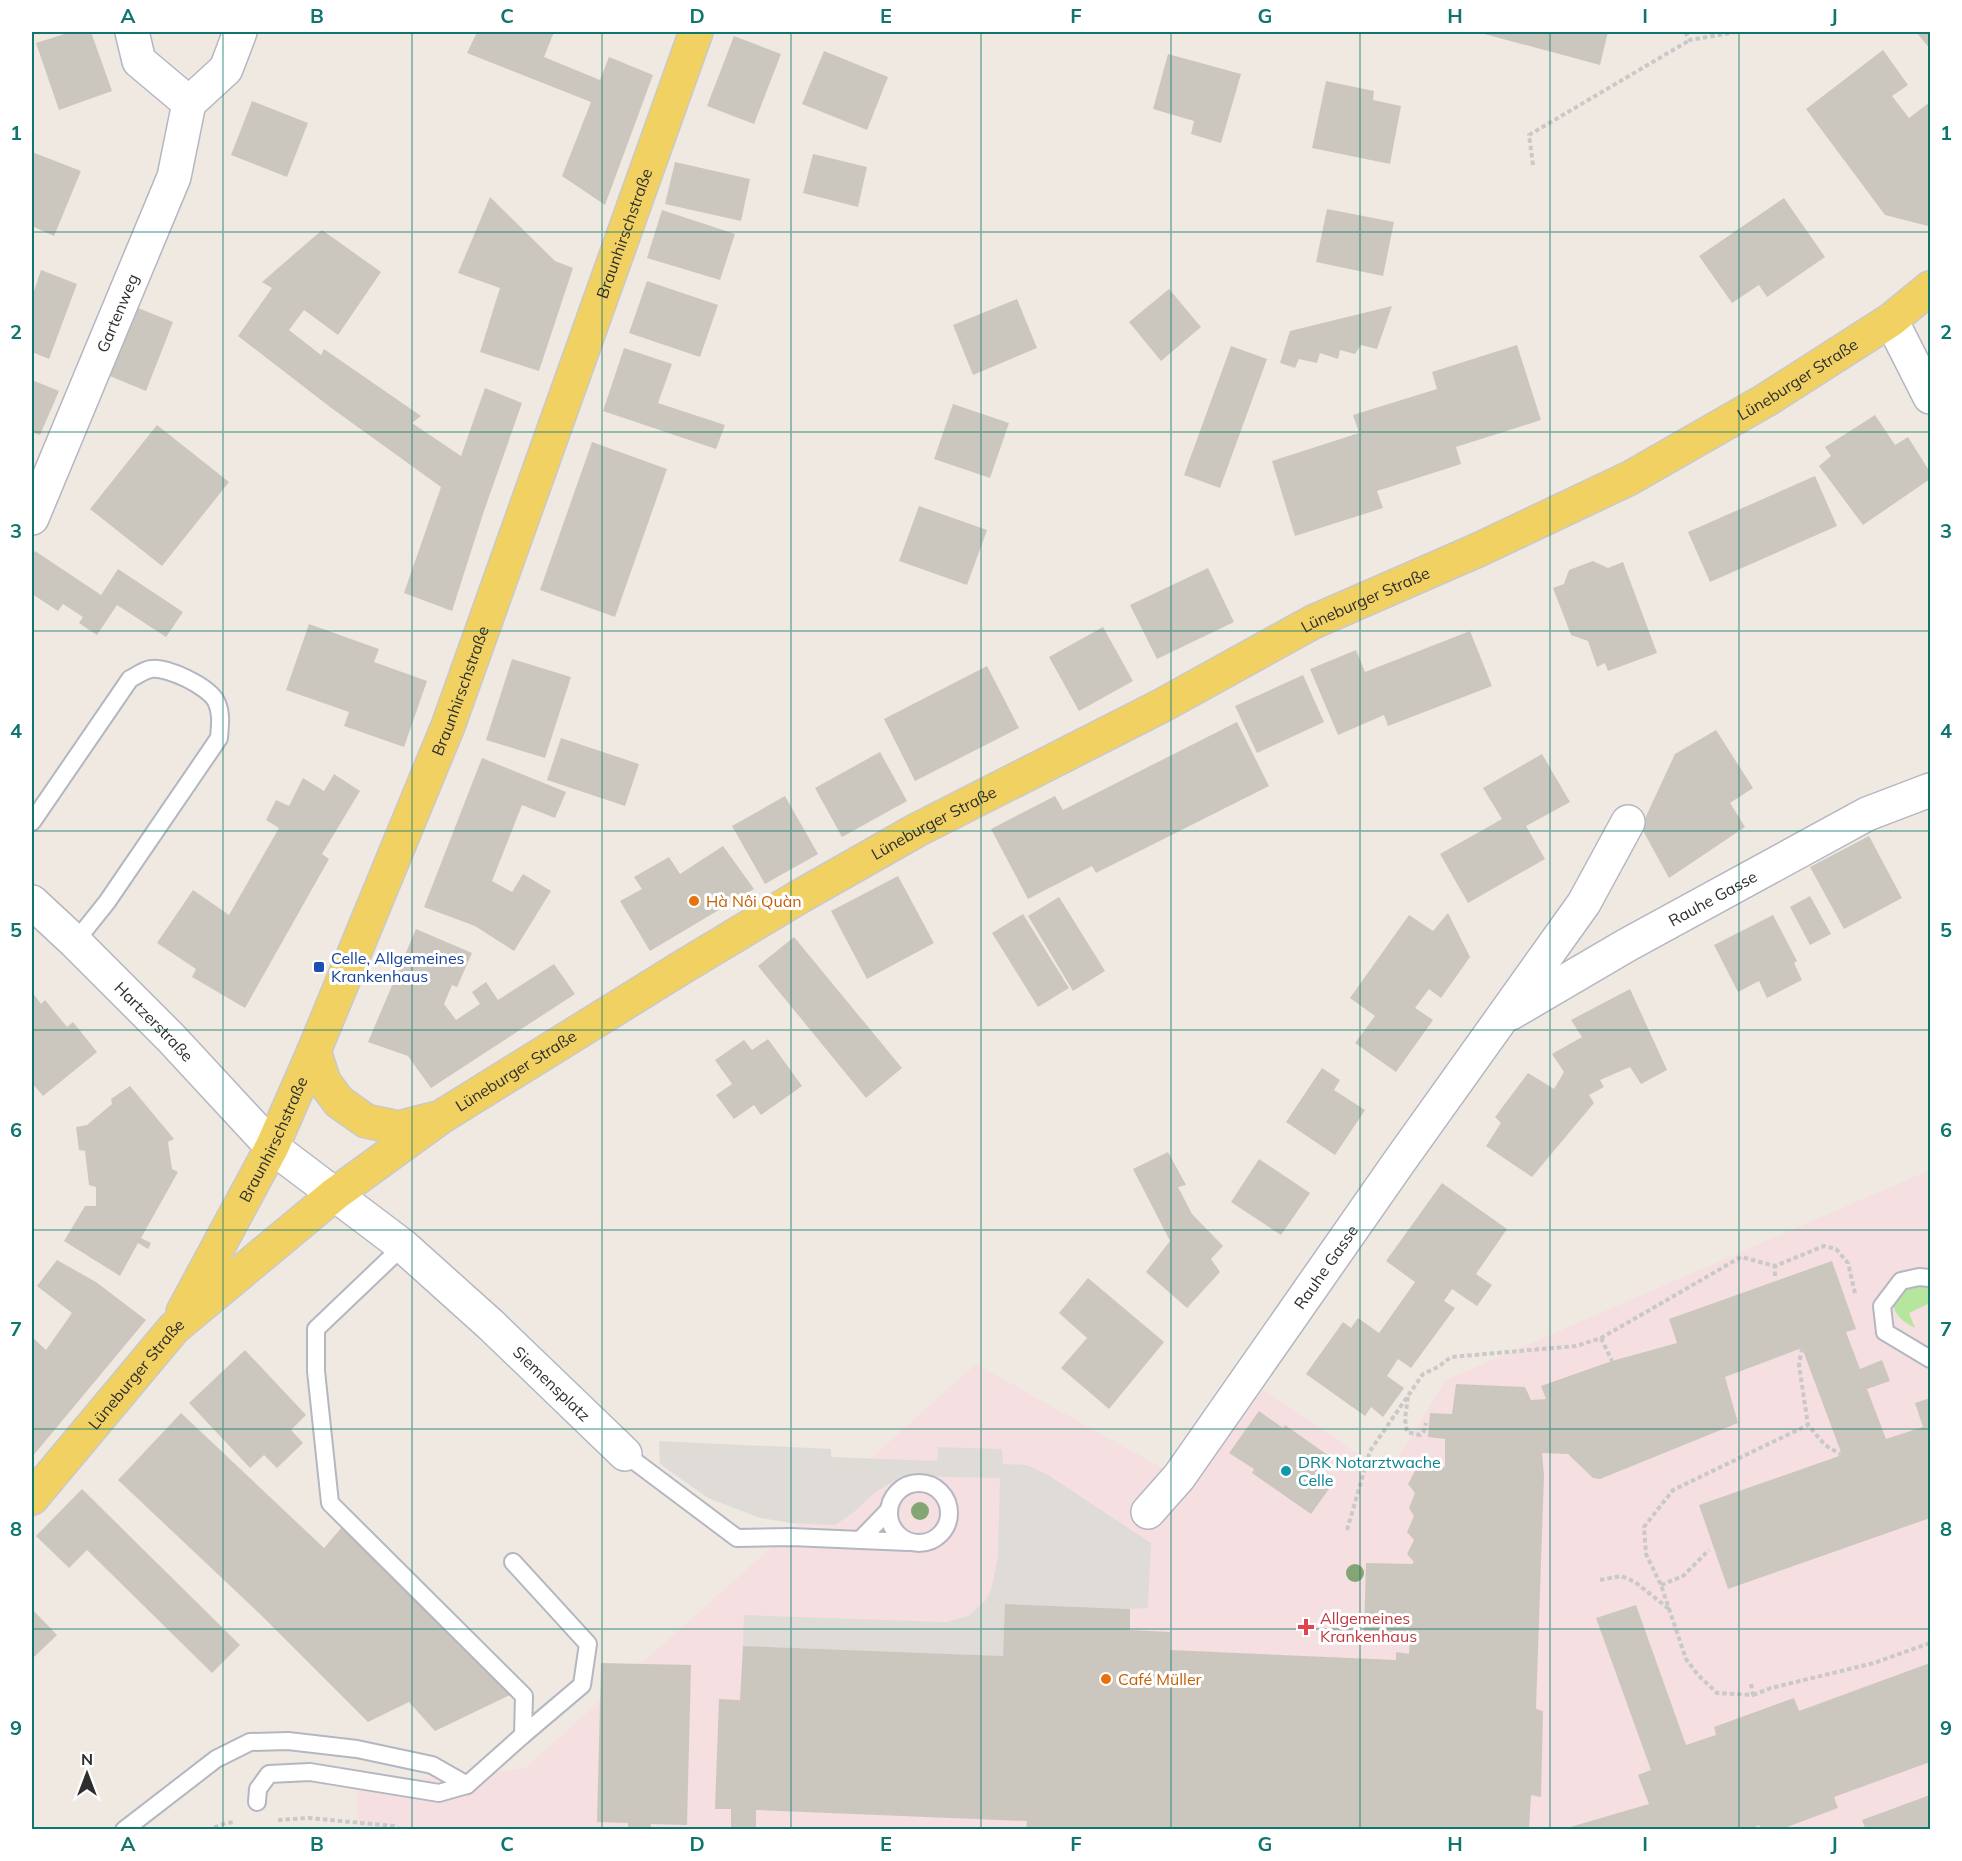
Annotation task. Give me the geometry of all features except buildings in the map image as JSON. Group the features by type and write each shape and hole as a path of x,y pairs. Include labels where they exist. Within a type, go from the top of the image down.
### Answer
{"main road":[{"name":"Braunhirschstraße","path":"174,1328 272,1147 448,726 627,219 696,32"},
{"name":"Lüneburger Straße","path":"32,1498 174,1328 336,1194 441,1117 730,939 917,830 1161,706 1313,622 1478,550 1630,478 1766,400 1891,321 1930,288"},
{"path":"314,1051 324,1082 339,1102 366,1121 399,1128 441,1117"}],"street":[{"path":"132,32 140,60 189,103 226,69 240,32"},
{"name":"Gartenweg","path":"32,518 174,177 189,103"},
{"path":"1891,321 1930,397"},
{"name":"Rauhe Gasse","path":"1501,1019 1627,945 1867,814 1930,790"},
{"name":"Rauhe Gasse","path":"1148,1512 1185,1469 1399,1162 1584,903 1628,822"},
{"name":"Hartzerstraße","path":"32,902 171,1038 272,1147"},
{"name":"Siemensplatz","path":"272,1147 403,1246 491,1325 626,1454"}],"lane":[{"path":"32,822 130,679 151,669 171,672 203,688 215,699 221,717 219,738 106,902 75,942"},
{"path":"403,1246 316,1329 316,1371 330,1503 524,1696 523,1735"},
{"path":"1930,1278 1919,1277 1901,1281 1882,1306 1885,1332 1930,1359"},
{"name":"Siemensplatz","path":"626,1454 737,1538 790,1537 918,1544 937,1538 944,1531 949,1521 950,1511 947,1502 942,1493 934,1487 925,1483 915,1483 897,1492 889,1510 860,1540"},
{"path":"889,1510 893,1529 908,1542"},
{"path":"257,1802 258,1790 269,1774 310,1772 439,1793 467,1785 582,1684 588,1644 513,1562"},
{"path":"124,1830 216,1759 250,1742 288,1741 357,1749 432,1765 467,1785"}],"path":[{"path":"1685,32 1690,40"},
{"path":"1533,165 1529,135 1690,40 1736,32"},
{"path":"1347,1530 1370,1451 1423,1374 1438,1367 1450,1357 1576,1346 1601,1338 1741,1257 1775,1266 1824,1246 1836,1250 1848,1263 1856,1299"},
{"path":"1775,1266 1775,1276"},
{"path":"1601,1338 1612,1361"},
{"path":"1802,1348 1799,1365 1808,1425 1826,1445 1842,1455"},
{"path":"1409,1395 1405,1419 1407,1432 1420,1435 1426,1423"},
{"path":"1808,1425 1672,1490 1644,1527 1646,1554 1661,1585 1686,1659 1698,1675 1717,1693 1753,1695 1771,1688 1874,1663 1930,1643"},
{"path":"1661,1585 1683,1576 1709,1550"},
{"path":"1600,1580 1620,1576 1635,1582 1669,1610"},
{"path":"1751,1684 1753,1695"},
{"path":"273,1820 309,1818 394,1826 402,1830"},
{"path":"207,1830 226,1823 238,1822"}],"shaded area":[{"name":"Allgemeines Krankenhaus","path":"1930,1170 1930,1829 358,1830 358,1785 524,1769 976,1364 1194,1486 1262,1389 1388,1474 1446,1380"},
{"path":"659,1441 831,1449 831,1457 937,1461 938,1447 1002,1449 1003,1464 1026,1465 1048,1475 1151,1543 1148,1608 1006,1604 1003,1656 743,1646 744,1615 945,1622 969,1616 987,1599 991,1590 998,1557 1000,1478 902,1476 874,1493 854,1512 835,1525 791,1523 760,1518 708,1498 660,1464"}],"green space":[{"path":"1917,1284 1930,1286 1930,1303 1909,1313 1915,1328 1899,1317 1894,1305 1895,1299 1900,1294"}],"place":[{"name":"Hà Nôi Quàn","path":"694,901"},
{"name":"Celle, Allgemeines Krankenhaus","path":"319,967"},
{"name":"DRK Notarztwache Celle","path":"1286,1471"},
{"name":"Allgemeines Krankenhaus","path":"1306,1627"},
{"name":"Café Müller","path":"1106,1679"}]}
